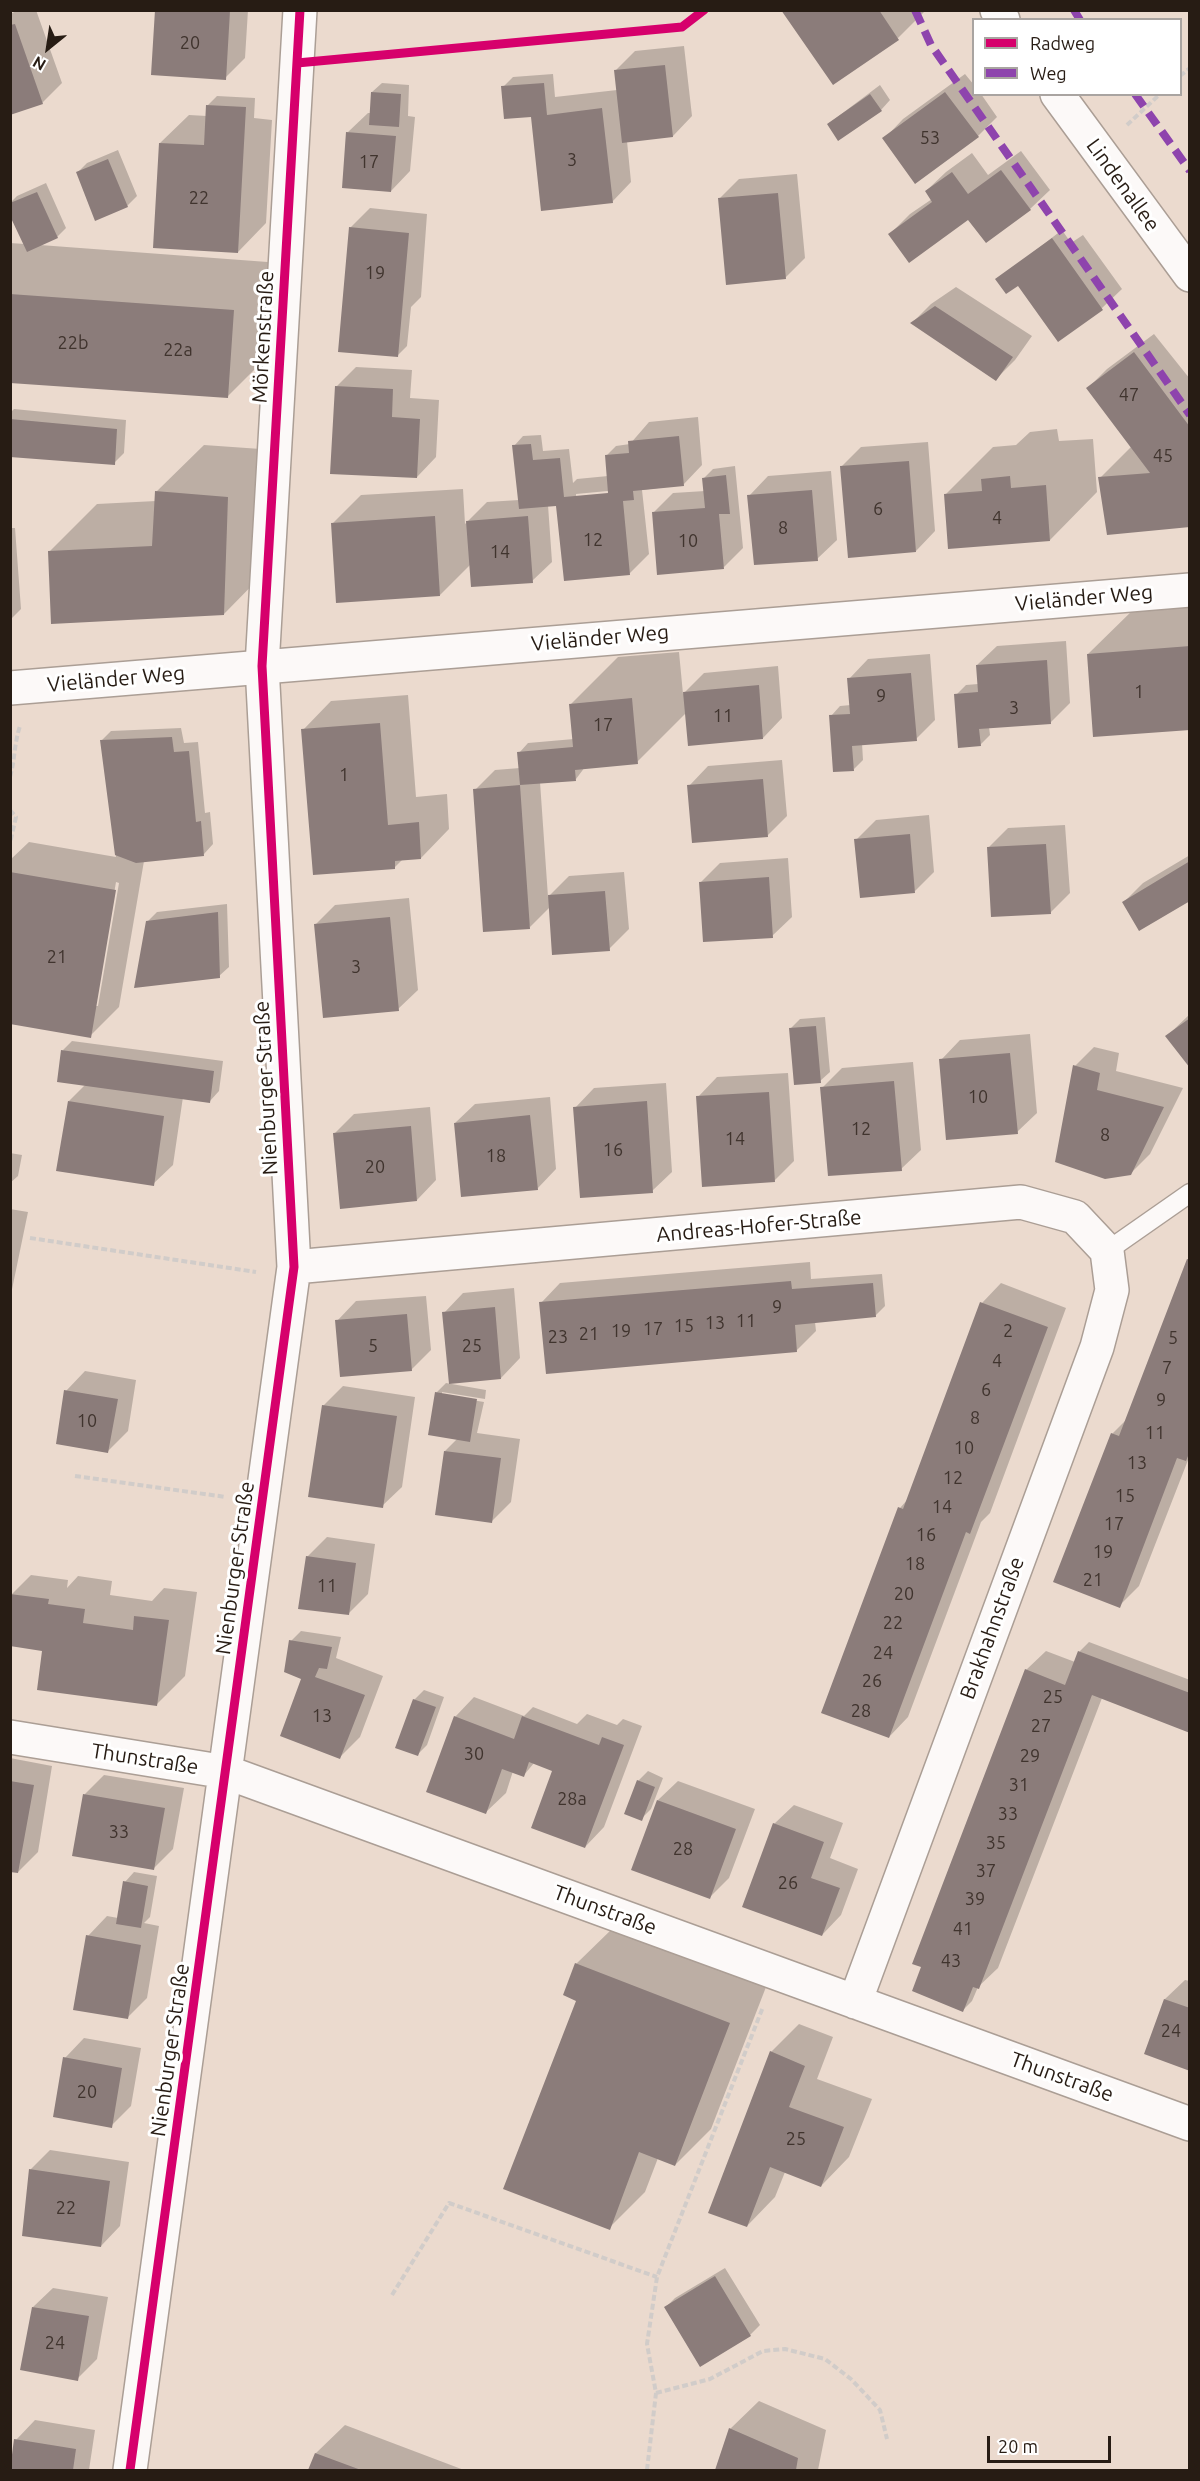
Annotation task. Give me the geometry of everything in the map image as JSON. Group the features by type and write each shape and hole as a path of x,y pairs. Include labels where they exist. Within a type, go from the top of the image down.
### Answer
{"street":[{"name":"Mörkenstraße","path":"262,666 300,10"},
{"name":"Lindenallee","path":"1058,96 1190,275"},
{"name":"Vieländer Weg","path":"19,688 1190,590"},
{"name":"Nienburger Straße","path":"130,2470 293,1272 262,666"},
{"name":"Andreas-Hofer-Straße","path":"293,1272 1021,1202 1075,1217 1107,1251"},
{"name":"Brakhahnstraße","path":"855,2002 1097,1347 1112,1290 1107,1251"},
{"name":"Thunstraße","path":"10,1737 226,1772 1190,2124"}],"lane":[{"path":"1107,1251 1190,1193"}],"path":[{"path":"10,777 14,763 13,748 19,688"},
{"path":"10,810 16,818 10,843"},
{"path":"30,1238 293,1272"},
{"path":"75,1476 262,1502"},
{"path":"647,2470 656,2393 648,2344 657,2277 775,1972"},
{"path":"392,2295 449,2203 657,2277"},
{"path":"656,2393 710,2379 763,2351 785,2349 825,2359 851,2379 880,2410 887,2439"}],"building":[{"path":"155,10 230,11 226,80 151,75"},
{"path":"781,10 879,10 899,40 833,85"},
{"path":"15,24 43,104 10,115 10,25"},
{"path":"665,65 673,137 622,143 614,70"},
{"path":"544,83 547,115 602,108 613,203 541,211 531,117 504,119 501,86"},
{"path":"371,92 401,94 399,127 369,125"},
{"path":"945,92 979,137 915,184 882,138"},
{"path":"870,94 882,111 838,141 827,124"},
{"path":"206,105 246,107 238,253 153,248 159,143 204,145"},
{"path":"346,132 396,136 391,192 342,188"},
{"path":"108,159 128,207 95,221 76,172"},
{"path":"1001,170 1031,210 986,243 968,220 909,263 888,234 932,202 925,191 952,172 968,194"},
{"path":"37,192 58,238 27,252 10,216 10,203"},
{"path":"778,193 786,279 726,285 718,198"},
{"path":"349,227 409,233 398,357 338,352"},
{"path":"1052,238 1103,310 1058,342 1018,286 1006,294 995,279"},
{"path":"10,294 234,310 228,398 10,383"},
{"path":"935,306 1013,357 996,381 910,323"},
{"path":"1134,352 1190,427 1190,527 1107,535 1098,477 1150,473 1086,388"},
{"path":"335,386 393,389 392,417 420,419 417,478 330,474"},
{"path":"10,419 117,429 115,465 10,457"},
{"path":"679,436 684,486 633,491 634,500 623,501 630,575 564,581 556,506 519,509 512,445 531,444 533,460 560,458 564,497 608,493 605,455 629,453 628,441"},
{"path":"909,461 916,552 848,558 840,466"},
{"path":"726,475 730,514 719,514 724,569 657,575 652,512 705,508 702,478"},
{"path":"1010,476 1011,488 1046,485 1050,541 948,549 944,494 982,491 981,479"},
{"path":"812,490 818,561 754,565 747,495"},
{"path":"155,491 228,497 224,615 51,624 48,551 152,546"},
{"path":"435,516 440,596 336,603 331,523"},
{"path":"528,516 533,583 471,587 466,521"},
{"path":"1190,646 1190,730 1093,737 1087,654"},
{"path":"1047,660 1051,724 979,729 981,746 958,748 954,694 978,692 976,665"},
{"path":"911,673 917,741 852,746 854,771 833,772 829,715 850,714 847,678"},
{"path":"759,685 763,739 688,746 683,692"},
{"path":"632,698 638,764 575,770 576,781 520,785 517,752 573,747 569,704"},
{"path":"380,723 388,825 419,822 421,859 395,861 395,869 313,875 301,729"},
{"path":"172,737 174,752 189,751 196,822 201,821 204,856 136,863 115,855 100,740"},
{"path":"763,779 768,837 692,843 687,785"},
{"path":"520,785 530,929 483,932 473,789"},
{"path":"910,834 915,893 860,898 854,839"},
{"path":"1046,844 1051,914 991,917 987,847"},
{"path":"1190,861 1190,901 1139,931 1122,902"},
{"path":"10,872 116,890 91,1038 10,1024"},
{"path":"769,877 773,938 703,942 699,882"},
{"path":"605,891 610,951 552,955 548,895"},
{"path":"218,912 220,978 134,988 146,921"},
{"path":"390,917 399,1011 323,1018 314,924"},
{"path":"1190,1018 1190,1068 1165,1036"},
{"path":"816,1026 821,1083 794,1085 789,1028"},
{"path":"61,1050 214,1071 210,1103 57,1082"},
{"path":"1010,1053 1018,1134 946,1140 939,1059"},
{"path":"1073,1065 1100,1073 1097,1090 1164,1107 1131,1175 1105,1179 1055,1162"},
{"path":"894,1081 902,1171 828,1176 820,1087"},
{"path":"769,1092 775,1182 702,1187 696,1096"},
{"path":"68,1101 164,1116 154,1186 56,1171"},
{"path":"647,1101 653,1193 580,1198 573,1107"},
{"path":"530,1115 538,1190 461,1197 454,1123"},
{"path":"411,1126 417,1201 340,1209 333,1133"},
{"path":"1187,1259 1190,1260 1190,1451 1186,1461 1177,1458 1120,1608 1053,1582 1111,1433 1119,1436"},
{"path":"791,1281 792,1289 873,1283 876,1317 795,1325 797,1352 546,1374 539,1302"},
{"path":"980,1302 1048,1327 970,1534 966,1532 889,1738 821,1713 898,1507 903,1509"},
{"path":"495,1307 501,1379 449,1384 442,1312"},
{"path":"407,1314 412,1371 340,1377 335,1320"},
{"path":"64,1390 118,1399 108,1453 56,1444"},
{"path":"435,1392 477,1399 470,1442 428,1435"},
{"path":"322,1405 397,1416 383,1508 308,1497"},
{"path":"444,1451 501,1458 492,1523 435,1515"},
{"path":"306,1556 356,1563 349,1615 298,1609"},
{"path":"10,1594 49,1599 48,1604 85,1609 83,1623 133,1630 134,1616 169,1620 157,1706 37,1690 42,1651 10,1646"},
{"path":"289,1640 332,1647 327,1669 319,1668 315,1677 365,1695 340,1759 280,1736 301,1679 284,1672"},
{"path":"1078,1651 1190,1693 1190,1733 1092,1695 979,1989 973,1987 963,2012 912,1991 921,1967 912,1964 1025,1669 1065,1685"},
{"path":"413,1699 436,1707 418,1756 395,1748"},
{"path":"454,1716 514,1739 522,1716 599,1745 602,1737 624,1745 585,1848 531,1828 552,1771 529,1762 524,1777 502,1769 486,1814 426,1792"},
{"path":"637,1780 655,1787 642,1821 624,1814"},
{"path":"10,1781 34,1785 18,1873 10,1872"},
{"path":"83,1794 165,1808 154,1870 72,1856"},
{"path":"657,1800 736,1829 710,1899 631,1870"},
{"path":"773,1823 824,1842 811,1878 840,1888 822,1936 742,1907"},
{"path":"123,1881 148,1886 141,1928 116,1924"},
{"path":"86,1935 141,1945 128,2019 73,2010"},
{"path":"575,1963 730,2023 675,2166 639,2152 610,2230 503,2189 576,2001 563,1995"},
{"path":"1164,1999 1190,2008 1190,2071 1144,2054"},
{"path":"770,2051 805,2066 789,2107 844,2127 821,2187 770,2167 747,2227 708,2213"},
{"path":"63,2057 122,2068 112,2128 53,2117"},
{"path":"29,2169 110,2181 101,2247 22,2236"},
{"path":"715,2276 751,2336 700,2367 664,2307"},
{"path":"32,2307 89,2316 78,2381 20,2370"},
{"path":"729,2428 798,2458 796,2470 715,2470"},
{"path":"14,2439 76,2449 73,2470 10,2470"},
{"path":"315,2453 361,2470 308,2470"}],"marked path":[{"path":"915,10 931,45 1190,415"},
{"path":"1074,10 1079,18"},
{"path":"1136,96 1190,171"}],"cycle path":[{"path":"130,2470 294,1267 262,666 300,10"},
{"path":"297,63 682,27 704,10"}]}
